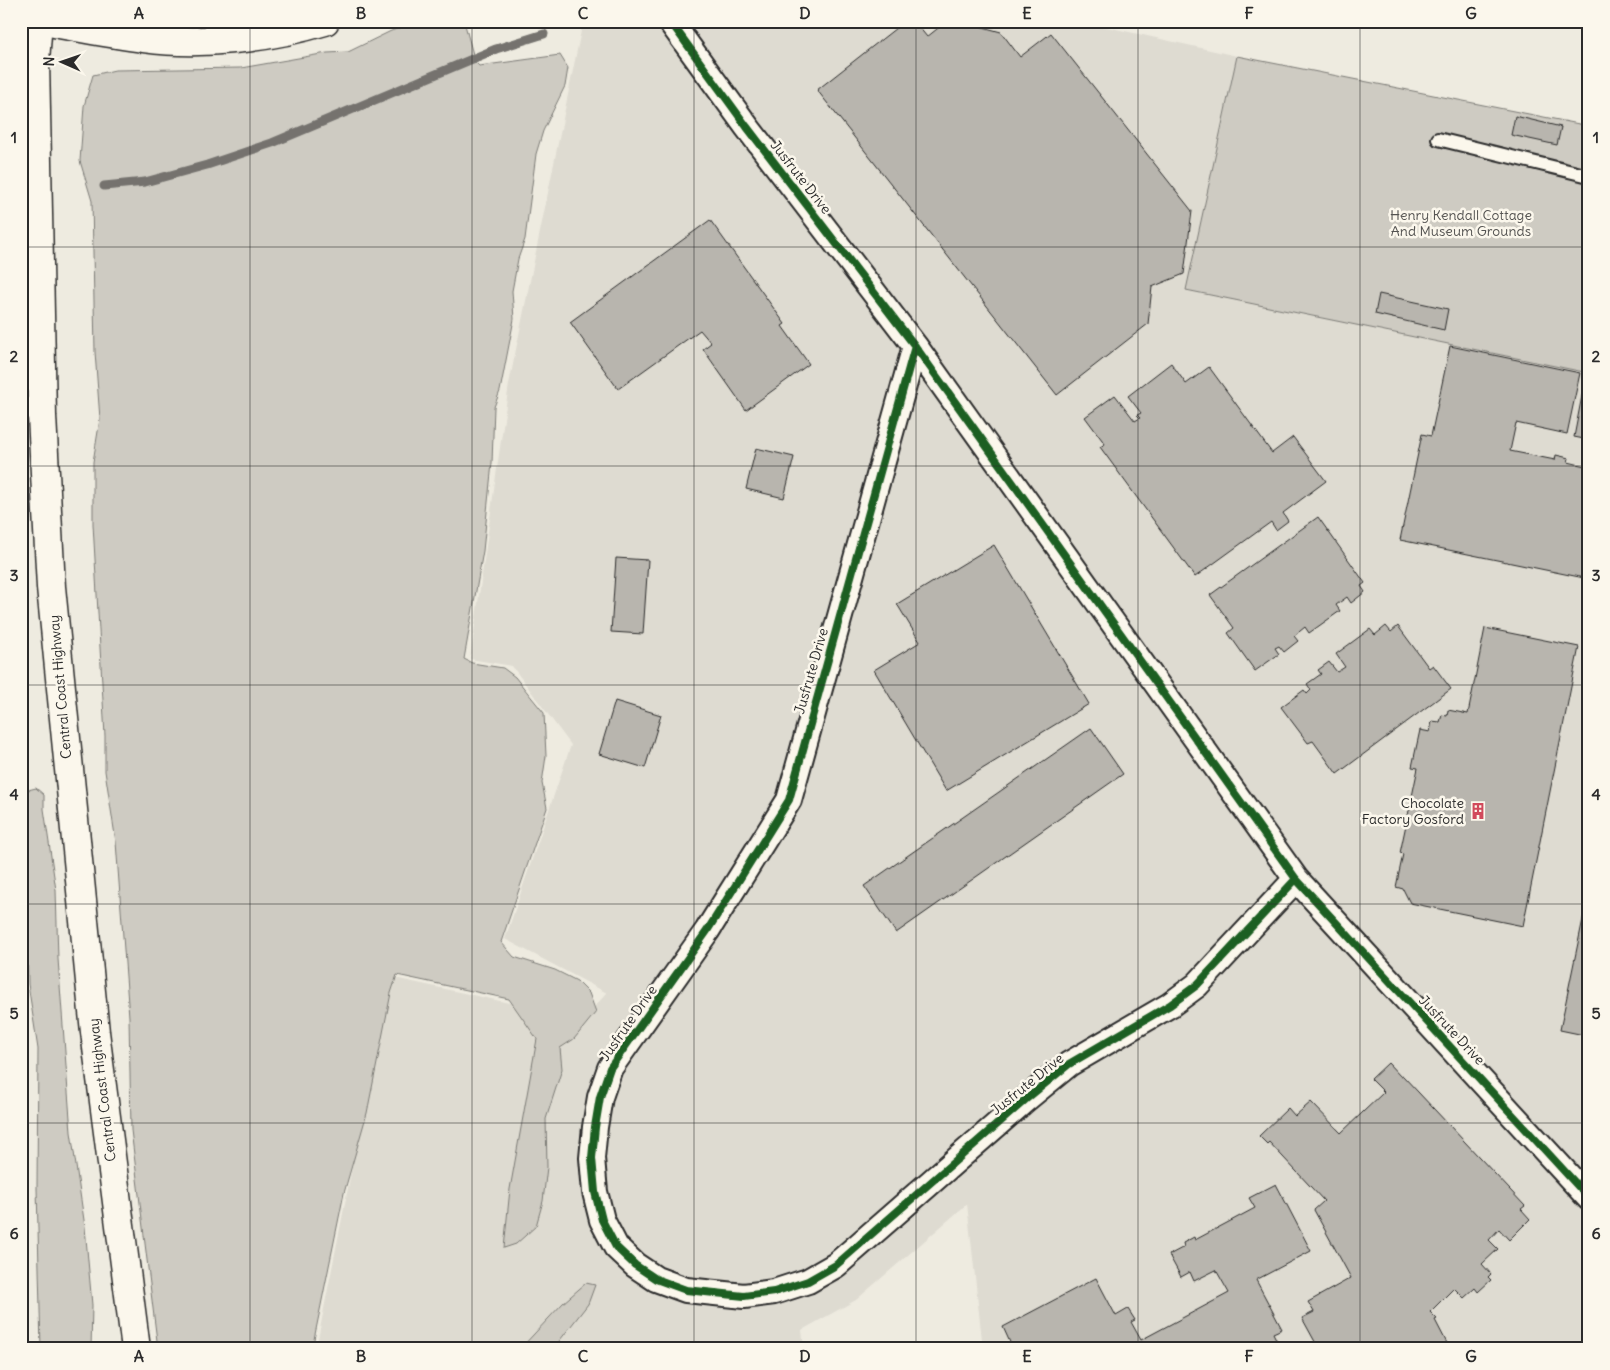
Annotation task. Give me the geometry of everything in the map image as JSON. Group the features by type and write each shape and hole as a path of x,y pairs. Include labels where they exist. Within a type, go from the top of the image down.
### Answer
{"main road":[{"name":"Central Coast Highway","path":"38,21 35,60 42,416 51,587 95,1032 136,1349"},
{"path":"43,21 146,38 215,40 244,28 299,29 325,21"}],"street":[{"name":"Jusfrute Drive","path":"670,21 747,127 915,346 1296,879 1589,1198"},
{"name":"Jusfrute Drive","path":"915,346 789,800 707,931 610,1068 600,1098 592,1158 595,1192 602,1220 616,1247 635,1265 656,1279 686,1290 744,1296 774,1292 808,1281 836,1265 1010,1112 1070,1064 1170,1005 1198,984 1296,879"}],"lane":[{"path":"1438,139 1589,176"}],"shaded area":[{"path":"583,21 1080,21 1237,56 1187,290 1589,373 1589,1349 983,1349 967,1204 856,1300 802,1330 804,1349 316,1349 390,977 583,1019 607,993 505,939 571,745 512,666 470,659 509,384"}],"green space":[{"path":"421,21 464,21 475,62 479,66 560,55 568,68 565,86 543,131 536,154 525,239 518,259 512,291 514,319 500,391 494,407 492,463 483,551 464,659 472,663 503,668 515,677 544,713 546,756 542,783 547,808 501,942 514,957 555,970 577,981 589,993 596,1012 574,1039 560,1048 562,1069 546,1119 547,1167 543,1201 536,1226 516,1244 504,1248 510,1189 537,1039 509,999 397,975 391,993 367,1113 344,1193 312,1349 158,1349 131,1130 129,1017 116,842 105,771 105,736 93,524 93,462 100,419 95,352 92,201 80,161 84,106 93,75 115,70 241,68 327,53 348,52 391,31"},
{"name":"Henry Kendall Cottage And Museum Grounds","path":"1237,56 1589,126 1589,373 1186,290"},
{"path":"36,788 44,795 44,809 56,890 58,959 71,1132 85,1227 92,1305 91,1349 41,1349 37,1188 38,1049 28,984 24,800 28,790"},
{"path":"586,1283 595,1285 588,1304 553,1349 520,1349 563,1303"}],"building":[{"path":"905,21 914,21 927,37 947,21 961,21 1001,32 1020,57 1051,33 1192,211 1184,274 1152,287 1148,324 1057,395 817,90"},
{"path":"1515,116 1561,127 1557,145 1511,135"},
{"path":"710,220 785,324 782,326 809,364 746,410 703,349 711,343 700,330 618,389 570,322"},
{"path":"1379,294 1448,309 1444,330 1375,314"},
{"path":"1450,346 1580,373 1567,434 1516,423 1510,451 1555,460 1556,455 1569,458 1568,462 1589,467 1589,579 1400,540 1422,434 1431,436"},
{"path":"1171,363 1186,384 1209,367 1272,453 1293,437 1326,481 1283,513 1288,521 1276,530 1271,522 1195,577 1100,447 1105,444 1085,417 1115,395 1135,421 1140,418 1137,415 1141,413 1128,396"},
{"path":"1586,375 1589,376 1589,440 1574,437"},
{"path":"756,448 794,457 784,498 746,489"},
{"path":"1318,517 1365,583 1361,586 1365,592 1351,603 1347,597 1336,605 1340,611 1309,633 1305,627 1294,636 1298,641 1284,652 1279,646 1275,648 1279,654 1255,671 1228,633 1234,628 1210,595"},
{"path":"994,545 1089,704 946,791 874,670 920,642 897,604"},
{"path":"616,558 648,560 643,634 611,632"},
{"path":"1386,626 1391,632 1398,626 1429,668 1433,665 1451,689 1337,774 1313,741 1308,743 1281,707 1304,690 1307,694 1311,690 1307,684 1321,674 1318,670 1329,662 1337,672 1345,667 1336,654 1370,629 1375,635"},
{"name":"Chocolate Factory Gosford","path":"1485,628 1579,647 1523,926 1410,903 1403,889 1396,887 1403,854 1400,853 1418,768 1412,767 1420,730 1430,732 1432,721 1440,722 1442,715 1447,716 1448,710 1468,714"},
{"path":"615,701 661,715 645,768 599,754"},
{"path":"1091,728 1123,774 896,933 864,886"},
{"path":"1589,890 1589,1036 1560,1030"},
{"path":"1388,1063 1401,1077 1403,1076 1525,1206 1521,1209 1530,1219 1509,1240 1499,1229 1489,1240 1498,1249 1482,1264 1491,1274 1488,1277 1491,1280 1478,1292 1475,1288 1464,1298 1454,1288 1430,1312 1437,1319 1435,1320 1450,1349 1319,1349 1302,1318 1314,1312 1308,1302 1351,1278 1314,1210 1324,1201 1269,1142 1267,1144 1259,1136 1288,1108 1295,1116 1311,1102 1341,1133 1384,1092 1371,1079"},
{"path":"1276,1184 1311,1251 1256,1280 1282,1329 1273,1333 1281,1349 1013,1349 1003,1327 1096,1278 1116,1316 1128,1309 1135,1320 1131,1322 1141,1340 1229,1293 1216,1270 1194,1281 1190,1272 1181,1277 1169,1255 1184,1247 1183,1243 1194,1237 1195,1240 1255,1208 1249,1198"}],"waterway":[{"path":"104,186 145,182 207,165 272,143 496,49 544,34"}],"cycle path":[{"path":"670,21 747,127 915,346 1296,879 1589,1198"},
{"path":"915,346 789,800 707,931 610,1068 600,1097 592,1158 595,1192 602,1220 616,1247 635,1265 656,1279 686,1290 744,1296 774,1292 808,1281 836,1265 1069,1064 1170,1005 1197,985 1296,879"}],"place":[{"name":"Chocolate Factory Gosford","path":"1478,811"}]}
